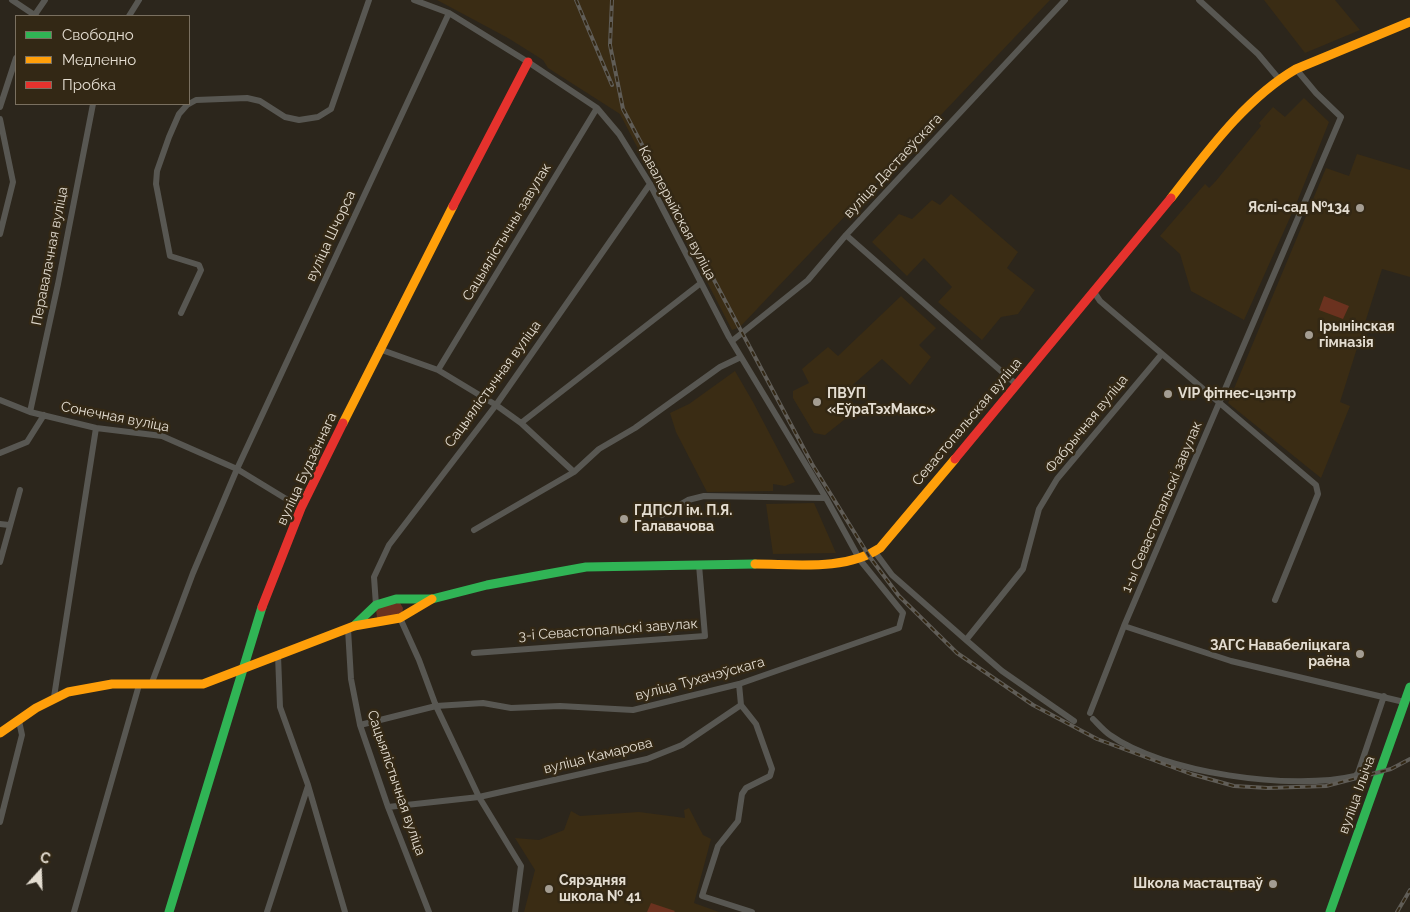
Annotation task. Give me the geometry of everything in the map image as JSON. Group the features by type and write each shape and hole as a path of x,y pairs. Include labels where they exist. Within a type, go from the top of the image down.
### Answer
{"street":[{"path":"12,0 34,15"},
{"path":"36,15 45,0"},
{"path":"130,15 139,0"},
{"path":"190,102 196,100 247,98 260,101 285,117 299,120 318,117 331,109 368,0"},
{"name":"Кавалерыйская вуліца","path":"414,0 449,13 597,108 619,134 650,184 730,339"},
{"name":"вуліца Дастаеўскага","path":"730,339 808,280 846,235 1065,0"},
{"path":"1199,0 1258,54 1279,79"},
{"name":"вуліца Шчорса","path":"151,685 193,574 237,469 449,13"},
{"name":"Севастопальская вуліца","path":"351,627 376,605 396,600 432,599 495,584 586,567 830,563 860,560 874,552 1094,292 1210,149 1252,103 1279,79 1296,68 1410,22"},
{"path":"0,107 15,61"},
{"name":"вуліца Будзённага","path":"169,912 256,623 301,508 379,349 528,62"},
{"name":"1-ы Севастопальскі завулак","path":"1296,68 1316,94 1341,117 1124,626 1091,716 1110,735 1140,750 1200,770 1256,779 1300,781 1344,779 1355,776 1358,773 1384,696"},
{"name":"Перавалачная вуліца","path":"30,412 93,105"},
{"path":"181,312 200,270 198,265 170,256 156,177 169,137 184,105"},
{"name":"Сацыялістычны завулак","path":"438,370 597,108"},
{"path":"0,119 12,182 0,234"},
{"name":"Сацыялістычная вуліца","path":"376,605 374,577 389,545 496,405 650,184"},
{"path":"846,235 1017,384"},
{"path":"521,424 701,283"},
{"path":"1094,292 1100,301 1161,355 1316,485 1318,494 1275,600"},
{"path":"730,339 826,498 860,560"},
{"path":"379,349 438,370 496,405 521,424 574,472"},
{"name":"Фабрычная вуліца","path":"966,640 1023,569 1039,509 1057,479 1161,355"},
{"path":"474,530 574,472 599,449 635,428 720,367 741,357"},
{"name":"Сонечная вуліца","path":"0,400 30,412 96,428 162,436 237,469 301,508"},
{"path":"0,453 27,442 44,415"},
{"path":"54,697 96,428"},
{"path":"0,562 20,490"},
{"path":"662,515 688,500 704,496 826,498"},
{"path":"0,524 10,525"},
{"path":"874,552 892,575 1002,671 1074,721"},
{"name":"вуліца Тухачэўскага","path":"360,725 436,706 483,702 511,708 560,706 633,710 739,684 899,628 903,613 860,560"},
{"name":"3-і Севастопальскі завулак","path":"474,653 706,636 699,566"},
{"name":"Севастопальская вуліца","path":"0,733 54,697 68,692 112,684 202,684 243,670 351,627 382,623 402,617 432,599"},
{"path":"396,600 405,606 402,617 436,706 479,797 521,866 515,912"},
{"path":"376,605 373,617 382,623"},
{"path":"1124,626 1231,661 1404,702"},
{"name":"Сацыялістычная вуліца","path":"351,627 351,679 360,725 388,807 429,912"},
{"path":"278,655 280,706 308,785 345,912"},
{"path":"739,684 742,705 756,724 772,769 770,776 746,788 742,794 738,821 718,846 702,896 752,912"},
{"path":"74,912 140,685"},
{"name":"вуліца Ільіча","path":"1330,912 1410,686"},
{"name":"вуліца Камарова","path":"388,807 479,797 646,759 682,745 742,705"},
{"path":"0,822 22,735 20,721"},
{"path":"268,912 308,785"}],"shaded area":[{"path":"437,0 1050,0 740,327 732,330 620,114 548,68 543,60 508,38"},
{"path":"1264,0 1335,0 1360,30 1305,53"},
{"path":"1304,98 1329,122 1297,202 1244,320 1191,291 1180,254 1160,236 1205,184 1209,188 1215,182 1261,126 1259,123 1273,107 1285,117"},
{"name":"Ірынінская гімназія","path":"1357,154 1410,170 1410,277 1382,269 1340,402 1350,406 1321,478 1228,403 1326,168 1349,176"},
{"path":"951,194 1018,252 1007,268 1035,290 1018,314 1001,317 982,340 938,302 952,287 924,258 907,276 872,242 899,214 912,219 932,200 940,205"},
{"path":"901,296 936,328 919,345 931,357 910,385 882,359 838,398 849,416 825,435 814,433 793,398 793,391 809,383 802,369 828,347 838,356"},
{"path":"1324,296 1349,306 1343,319 1319,310"},
{"path":"735,371 795,482 785,486 773,484 773,491 707,492 676,432 670,413 689,404"},
{"path":"814,503 836,553 773,554 766,504"},
{"path":"400,603 403,608 402,614 377,618 376,609 387,604"},
{"path":"689,808 703,835 711,839 694,903 719,912 524,912 535,870 515,838 539,840 564,830 571,811 580,816 639,812 685,818 684,810"},
{"path":"651,903 675,911 647,912"}],"railway":[{"path":"576,0 612,85"},
{"path":"612,0 610,45 623,109 812,464 869,556 899,596 957,653 1033,705 1097,739 1191,774 1234,786 1268,788 1326,786 1391,769 1410,759"},
{"path":"1397,912 1410,890"}],"traffic: fast":[{"path":"354,626 376,605 396,599 432,599 487,585 586,567 755,564"},
{"path":"169,912 262,607"},
{"path":"1330,912 1410,687"}],"traffic: slow":[{"path":"1171,198 1228,128 1260,95 1277,81 1296,69 1410,22"},
{"path":"343,423 453,206"},
{"path":"755,564 820,565 852,560 867,555 880,548 955,459"},
{"path":"0,733 36,708 68,692 112,684 203,684 354,626 400,618 432,599"}],"traffic: jam":[{"path":"453,206 528,62"},
{"path":"955,459 1171,198"},
{"path":"262,607 301,508 343,423"}],"place":[{"name":"Яслі-сад №134","path":"1360,208"},
{"name":"Ірынінская гімназія","path":"1309,335"},
{"name":"VIP фітнес-цэнтр","path":"1168,394"},
{"name":"ПВУП «ЕўраТэхМакс»","path":"817,402"},
{"name":"ГДПСЛ ім. П.Я. Галавачова","path":"624,519"},
{"name":"ЗАГС Навабеліцкага раёна","path":"1360,654"},
{"name":"Школа мастацтваў","path":"1273,884"},
{"name":"Сярэдняя школа № 41","path":"549,889"}]}
